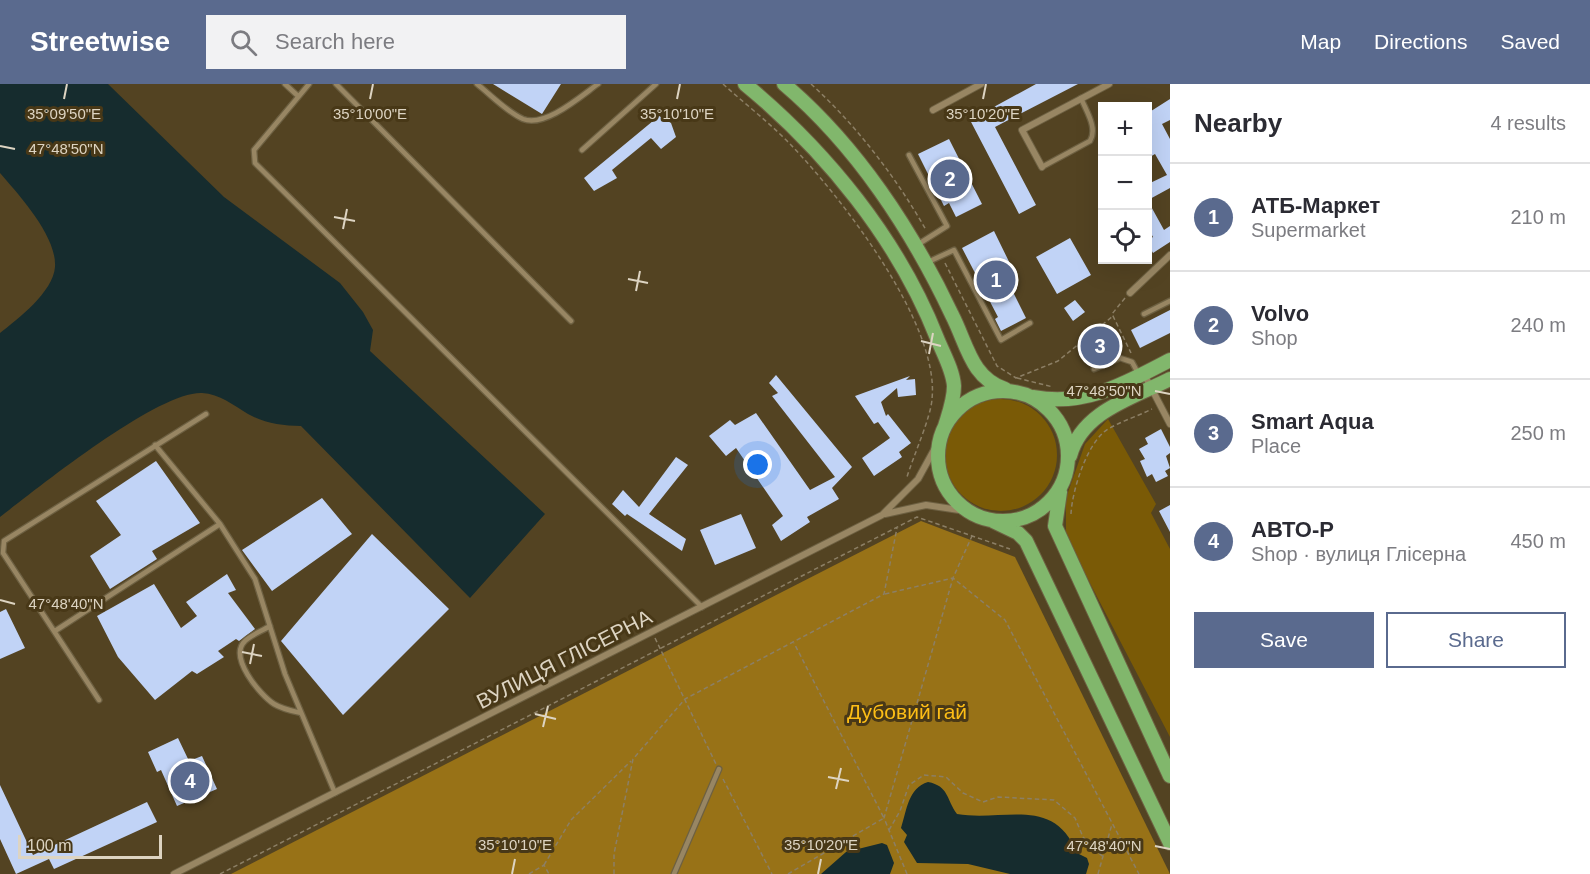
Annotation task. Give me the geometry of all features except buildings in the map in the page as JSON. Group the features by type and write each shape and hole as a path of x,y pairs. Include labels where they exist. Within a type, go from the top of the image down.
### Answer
{"main road":[{"path":"745,84 783,115 832,167 894,256 928,316 953,377 953,398 938,454 944,481 960,504 1018,533 1026,541 1170,843"},
{"path":"784,84 852,155 896,214 926,263 980,375 997,386 1028,396 1051,400 1081,399 1142,375 1170,360"},
{"path":"874,226 888,231 895,226 896,214"},
{"path":"894,256 897,244 905,240 917,247"},
{"path":"1170,379 1103,412 1083,428 1077,437 1062,484 1056,506 1055,526 1170,776"},
{"path":"943,433 954,413 981,394 1013,392"},
{"path":"1028,396 1042,403 1061,426 1067,447 1067,470"},
{"path":"986,518 1008,520 1030,514 1054,496 1062,484"}],"street":[{"path":"933,110 981,84"},
{"path":"1042,167 1022,130 1109,84"},
{"path":"1130,293 1170,255"},
{"path":"1142,375 1170,424"},
{"name":"ВУЛИЦЯ ГЛІСЕРНА","path":"174,874 882,515 918,479 943,433"},
{"path":"882,515 926,505 972,512"}],"lane":[{"path":"285,84 298,96"},
{"path":"309,84 254,150 255,163 702,607"},
{"path":"336,84 571,321"},
{"path":"477,84 522,119 532,121 551,116 598,84"},
{"path":"582,150 656,84"},
{"path":"1042,167 1090,141 1094,135 1081,98"},
{"path":"909,154 947,226 917,247"},
{"path":"926,263 954,250 1001,340 1030,323"},
{"path":"1144,314 1170,301"},
{"path":"1094,369 1120,358 1132,362 1142,375"},
{"path":"99,700 3,553 4,542 206,414"},
{"path":"155,445 220,524 255,579 301,713 335,793"},
{"path":"55,631 220,524"},
{"path":"270,626 244,641 240,649 240,658 245,670 268,700 277,706 301,713"},
{"path":"674,874 719,769"}],"path":[{"path":"723,84 790,145 850,213 902,294 927,351 933,399 906,481"},
{"path":"997,366 1016,378 1058,361 1113,316 1112,314 1130,293"},
{"path":"1113,316 1142,375"},
{"path":"1071,514 1078,478 1090,452 1106,430 1160,405"},
{"path":"220,874 897,526 922,516 1010,549"},
{"path":"884,594 897,526"},
{"path":"788,874 884,818 953,578 972,535"},
{"path":"529,874 544,865 571,820 633,759 685,699 884,594 953,578"},
{"path":"953,578 1005,620 1139,874"},
{"path":"653,633 772,874"},
{"path":"793,642 884,818 907,874"},
{"path":"614,874 614,854 633,759"},
{"path":"889,830 900,812 909,785 924,775 946,777 963,793 983,802 998,797 1054,800 1075,818 1083,837 1103,857"},
{"path":"1098,874 1112,823"},
{"path":"544,865 549,874"}],"shaded area":[{"path":"1001,399 1023,403 1041,415 1053,433 1057,455 1053,477 1041,495 1023,507 1001,511 979,507 961,495 949,477 945,455 949,433 961,415 979,403"},
{"path":"1108,419 1156,504 1151,513 1170,549 1170,737 1066,537 1066,498 1085,444"}],"green space":[{"name":"Дубовий гай","path":"921,521 1015,557 1170,874 231,874"}],"water":[{"path":"0,84 108,84 224,197 340,283 363,312 373,330 370,351 545,514 470,598 301,426 280,425 260,420 215,395 202,393 182,397 157,407 69,464 0,517 0,333 25,313 41,295 53,276 55,267 50,242 43,229 0,173"},
{"path":"928,782 944,790 957,814 1026,815 1041,817 1055,824 1067,835 1077,853 1087,858 1089,864 1086,874 1010,874 968,864 917,863 904,842 907,835 901,828 912,794"},
{"path":"882,843 887,845 894,863 890,874 821,874 846,852"}],"place":[{"name":"Volvo","path":"950,179"},
{"name":"АТБ-Маркет","path":"996,280"},
{"name":"Smart Aqua","path":"1100,346"},
{"name":"АВТО-Р","path":"190,781"}]}
